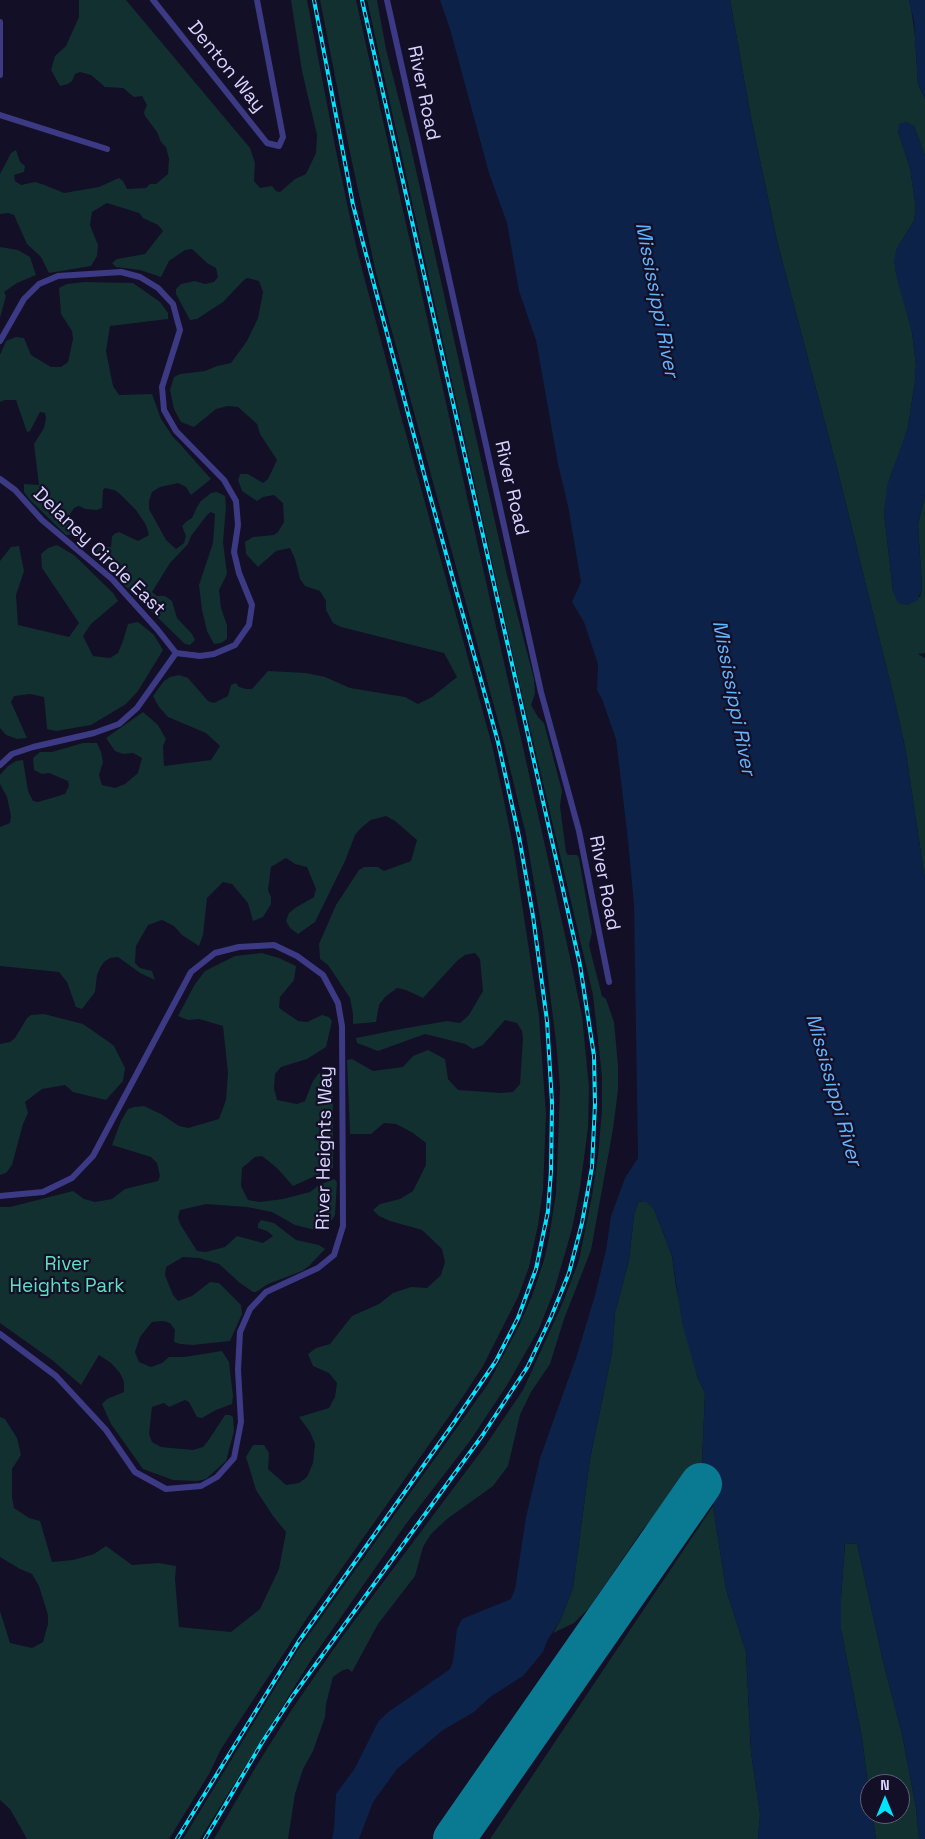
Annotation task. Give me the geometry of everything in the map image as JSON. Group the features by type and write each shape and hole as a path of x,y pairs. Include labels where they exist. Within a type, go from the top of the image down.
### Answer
{"street":[{"name":"Denton Way","path":"153,0 267,143 279,146 283,137 257,0"},
{"name":"River Road","path":"387,0 541,692 579,831 609,982"},
{"path":"0,22 0,75"},
{"path":"0,115 107,149"},
{"path":"0,341 24,299 39,284 58,276 120,272 140,277 158,288 173,304 180,330 162,387 164,410 176,431 224,480 236,501 238,525 234,552 238,573 252,605 249,625 235,645 214,654 200,656 176,653 137,708 119,724 94,733 33,747 12,754 0,765"},
{"name":"Delaney Circle East","path":"0,480 15,490 42,520 112,579 176,653"},
{"name":"River Heights Way","path":"0,1196 43,1192 72,1178 93,1156 191,972 215,953 240,947 274,945 297,956 323,975 338,1002 342,1026 343,1226 334,1255 318,1268 266,1292 250,1309 240,1332 238,1370 241,1422 234,1458 217,1477 201,1486 166,1489 135,1472 106,1430 56,1376 0,1334"}],"green space":[{"path":"79,0 126,0 250,148 255,163 254,181 260,188 272,186 276,191 280,192 295,179 306,174 316,153 317,135 302,71 291,0 307,0 357,250 492,745 502,791 514,851 539,1016 546,1115 543,1190 529,1267 518,1297 483,1366 311,1612 221,1749 209,1774 169,1839 27,1839 10,1809 0,1800 0,1611 10,1643 32,1648 43,1642 48,1624 48,1615 39,1586 32,1574 0,1557 0,1417 5,1419 17,1438 21,1455 12,1469 14,1508 29,1518 40,1521 52,1562 73,1560 94,1554 106,1546 132,1565 159,1563 176,1566 175,1579 179,1627 231,1632 260,1609 279,1569 286,1532 256,1490 246,1457 253,1445 264,1445 269,1453 268,1469 286,1485 299,1483 307,1477 313,1463 315,1444 310,1432 299,1417 329,1408 335,1397 337,1383 329,1373 313,1366 308,1354 316,1348 330,1344 352,1316 379,1304 393,1293 411,1287 427,1288 441,1275 445,1262 442,1249 422,1230 390,1221 379,1216 373,1210 380,1204 400,1199 413,1191 426,1165 426,1143 396,1124 384,1123 371,1134 350,1134 347,1060 352,1059 373,1071 403,1067 413,1056 428,1050 445,1059 448,1079 458,1090 513,1092 520,1084 523,1039 522,1031 517,1023 505,1020 483,1045 473,1049 465,1044 425,1034 378,1051 357,1043 356,1038 401,1029 447,1021 460,1023 469,1015 483,991 480,959 475,953 465,955 457,961 423,998 397,988 385,997 379,1005 376,1022 353,1024 350,998 328,965 320,959 319,944 336,905 359,870 364,867 378,867 384,871 411,861 417,840 395,821 386,816 371,820 355,835 345,861 315,922 298,934 290,928 286,921 289,913 314,897 316,889 307,867 295,864 286,858 271,867 268,890 271,904 263,917 253,921 248,903 232,884 223,882 207,898 203,935 199,946 182,935 174,926 162,920 148,925 136,946 135,963 140,968 152,971 155,980 140,973 118,957 110,958 100,968 97,975 95,992 82,1009 76,1007 67,982 59,972 0,966 0,827 10,823 11,816 7,797 0,784 0,775 8,766 16,761 23,760 28,791 33,801 38,802 65,794 69,786 68,781 49,773 42,774 34,770 33,758 40,752 52,752 83,743 97,743 103,762 99,775 102,785 115,788 125,784 138,773 142,758 133,753 123,754 115,751 106,738 143,712 158,725 166,739 163,746 164,766 211,760 220,746 206,733 168,717 159,707 153,696 164,681 179,675 188,678 208,701 214,703 228,696 231,685 236,683 239,687 252,689 268,671 306,673 325,677 350,688 405,697 418,704 432,697 457,677 444,653 341,627 333,623 326,610 326,601 320,591 305,586 300,579 290,548 276,551 258,567 246,554 245,542 253,537 274,535 278,532 284,522 283,503 274,495 263,497 257,501 242,491 238,480 240,474 248,474 263,483 268,479 277,460 260,434 257,424 238,407 228,406 216,409 194,427 181,422 174,409 170,390 174,377 180,374 205,371 231,363 247,341 258,318 263,292 259,281 245,279 223,302 197,319 190,320 176,294 176,289 181,284 195,281 205,284 214,282 218,277 216,268 207,263 192,249 185,250 169,261 161,277 140,270 116,267 112,263 117,259 145,254 163,231 158,225 143,218 139,213 107,203 92,212 90,225 98,245 97,256 91,266 49,273 41,257 27,244 14,215 8,213 0,214 0,174 11,153 16,150 20,162 25,166 24,172 14,175 15,181 21,185 35,182 64,193 99,187 119,178 127,189 146,188 150,184 156,184 168,174 169,159 166,147 145,116 144,112 147,105 142,96 134,97 123,88 105,87 91,75 80,72 75,74 72,81 68,84 60,86 51,70 55,56 66,46 79,17"},
{"path":"320,0 356,0 582,1016 589,1087 588,1128 572,1229 554,1291 539,1329 507,1385 470,1441 406,1524 311,1660 200,1839 183,1839 298,1650 488,1384 519,1326 532,1296 544,1260 556,1193 560,1088 543,936 526,835 504,743 376,273"},
{"path":"367,0 377,0 386,49 409,139 507,575 534,679 535,694 531,705 544,723 562,791 560,806 566,852 568,855 577,855 579,858 592,932 589,945 602,996 606,999 614,1022 618,1090 613,1129 591,1250 564,1319 550,1364 531,1392 520,1415 508,1466 493,1486 447,1519 431,1534 423,1547 415,1576 378,1624 352,1672 348,1669 343,1670 333,1677 326,1704 325,1717 313,1751 303,1769 295,1794 288,1839 214,1839 292,1709 342,1637 485,1446 523,1390 563,1302 579,1260 592,1196 602,1111 602,1076 593,995 516,668"},
{"path":"730,0 909,0 911,8 918,84 925,99 925,156 914,126 906,122 898,131 910,168 916,208 914,221 899,245 895,268 912,332 916,365 908,427 890,477 884,513 893,592 920,597 922,589 918,525 925,495 925,653 918,654 925,658 925,880 905,747 838,472 778,245 751,118"},
{"path":"0,247 18,250 30,257 36,275 17,283 4,292 6,296 0,318"},
{"path":"85,282 133,283 160,302 168,313 168,319 110,326 106,351 113,386 119,395 152,394 161,419 173,437 211,479 191,495 186,487 178,483 160,487 152,492 149,509 166,540 176,549 184,543 186,536 182,526 192,518 201,501 211,493 217,492 225,496 223,542 227,574 219,590 221,608 227,625 227,639 221,643 214,644 207,631 199,585 213,543 215,514 211,512 207,515 191,536 188,544 170,563 152,592 157,596 165,596 172,601 177,618 195,640 190,645 185,644 120,581 95,552 99,547 111,547 112,537 119,532 138,541 149,535 146,525 136,510 119,493 105,488 103,490 102,508 97,510 85,509 79,506 74,508 70,514 74,534 66,535 24,492 24,484 39,485 34,444 44,428 46,418 45,413 40,412 30,431 27,432 16,400 0,402 0,355 6,341 16,337 24,338 31,355 51,367 61,367 68,362 73,339 72,331 61,314 59,288 67,284"},
{"path":"57,545 74,555 113,593 118,601 91,624 83,636 93,656 110,658 118,653 128,624 138,622 154,635 163,650 138,691 126,704 91,725 56,731 47,729 44,697 30,694 14,696 11,702 27,738 17,739 6,735 0,728 0,561 11,547 19,546 24,571 16,595 18,625 69,637 79,623 42,568 41,554 48,548"},
{"name":"River Heights Park","path":"262,953 296,966 294,980 280,997 279,1008 298,1021 307,1022 322,1015 329,1017 332,1021 326,1047 307,1059 281,1067 275,1074 274,1088 277,1100 297,1104 305,1101 313,1081 319,1073 333,1078 333,1168 293,1186 277,1168 262,1156 255,1157 242,1168 241,1186 248,1200 260,1202 283,1199 310,1192 319,1185 334,1179 337,1182 335,1215 328,1226 315,1230 295,1225 272,1212 247,1207 206,1204 180,1210 178,1217 180,1224 197,1251 206,1252 225,1247 237,1236 263,1243 273,1236 267,1231 258,1228 261,1220 274,1223 296,1240 319,1245 325,1249 302,1271 268,1284 256,1292 240,1283 219,1264 199,1258 183,1257 166,1267 165,1275 173,1295 178,1301 192,1296 210,1282 219,1283 241,1305 242,1314 230,1341 193,1345 180,1344 174,1342 175,1330 170,1323 163,1321 152,1322 140,1337 135,1352 139,1362 151,1367 162,1363 169,1357 184,1357 222,1351 229,1362 233,1396 232,1404 202,1418 197,1417 189,1402 185,1400 169,1407 164,1403 152,1407 149,1434 152,1442 161,1447 193,1450 203,1447 225,1415 233,1417 234,1431 226,1461 206,1479 197,1481 173,1480 143,1469 111,1424 102,1404 107,1399 124,1392 124,1382 120,1373 111,1363 99,1355 81,1385 52,1360 0,1323 0,1207 10,1207 73,1191 84,1199 95,1202 112,1199 125,1189 158,1181 160,1176 157,1163 151,1157 112,1145 121,1121 128,1109 144,1106 179,1126 188,1128 219,1119 226,1100 228,1073 223,1026 199,1019 188,1020 178,1016 195,984 205,971 235,956"},
{"path":"44,1014 83,1024 114,1046 125,1068 123,1081 106,1100 73,1092 65,1085 42,1089 25,1102 28,1113 23,1124 12,1165 6,1173 0,1175 0,1044 10,1042 15,1038 27,1018 31,1015"},
{"path":"646,1201 654,1209 672,1256 676,1287 698,1379 705,1393 702,1462 643,1529 589,1608 574,1623 553,1633 561,1619 573,1588 590,1459 612,1352 615,1313 629,1260 634,1215 638,1202"},
{"path":"713,1506 726,1589 746,1652 751,1752 760,1814 758,1839 490,1839"},
{"path":"845,1543 857,1544 883,1661 902,1734 910,1774 867,1774 862,1738 841,1629"},
{"path":"910,1776 919,1839 876,1839 874,1824 910,1824"}],"water":[{"name":"Mississippi River","path":"440,0 730,0 751,118 778,245 838,472 905,747 925,880 925,1839 919,1839 916,1808 902,1734 883,1661 857,1544 845,1543 841,1629 862,1738 867,1774 860,1774 860,1824 874,1824 876,1839 758,1839 760,1814 751,1752 746,1652 726,1589 712,1500 702,1464 705,1393 698,1379 682,1323 672,1256 654,1209 645,1201 638,1202 634,1215 629,1260 615,1313 612,1352 590,1459 573,1588 561,1619 547,1641 543,1652 523,1676 490,1697 474,1712 443,1730 397,1769 373,1802 359,1839 332,1839 336,1794 355,1768 378,1722 387,1713 450,1669 453,1661 457,1629 462,1619 511,1599 515,1589 526,1517 540,1458 577,1355 595,1295 606,1250 611,1216 625,1178 638,1158 634,905 616,739 597,690 598,664 584,622 572,602 581,582 536,340 519,291 507,223 489,173 450,29"},
{"path":"909,0 925,0 925,99 918,84 914,21"},
{"path":"906,122 914,126 925,156 925,495 918,525 922,589 917,601 907,605 900,604 893,592 884,513 887,486 908,427 916,365 912,332 894,262 896,250 914,221 916,208 910,168 898,131 899,124"}],"runway":[{"path":"454,1839 701,1484"}],"railway":[{"path":"177,1839 299,1641 496,1361 518,1318 536,1269 548,1211 551,1171 552,1103 547,1021 533,916 519,837 498,742 427,485 353,205 314,0"},
{"path":"205,1839 263,1741 292,1697 482,1436 528,1366 569,1273 582,1223 592,1167 595,1104 594,1056 580,965 362,0"}]}
